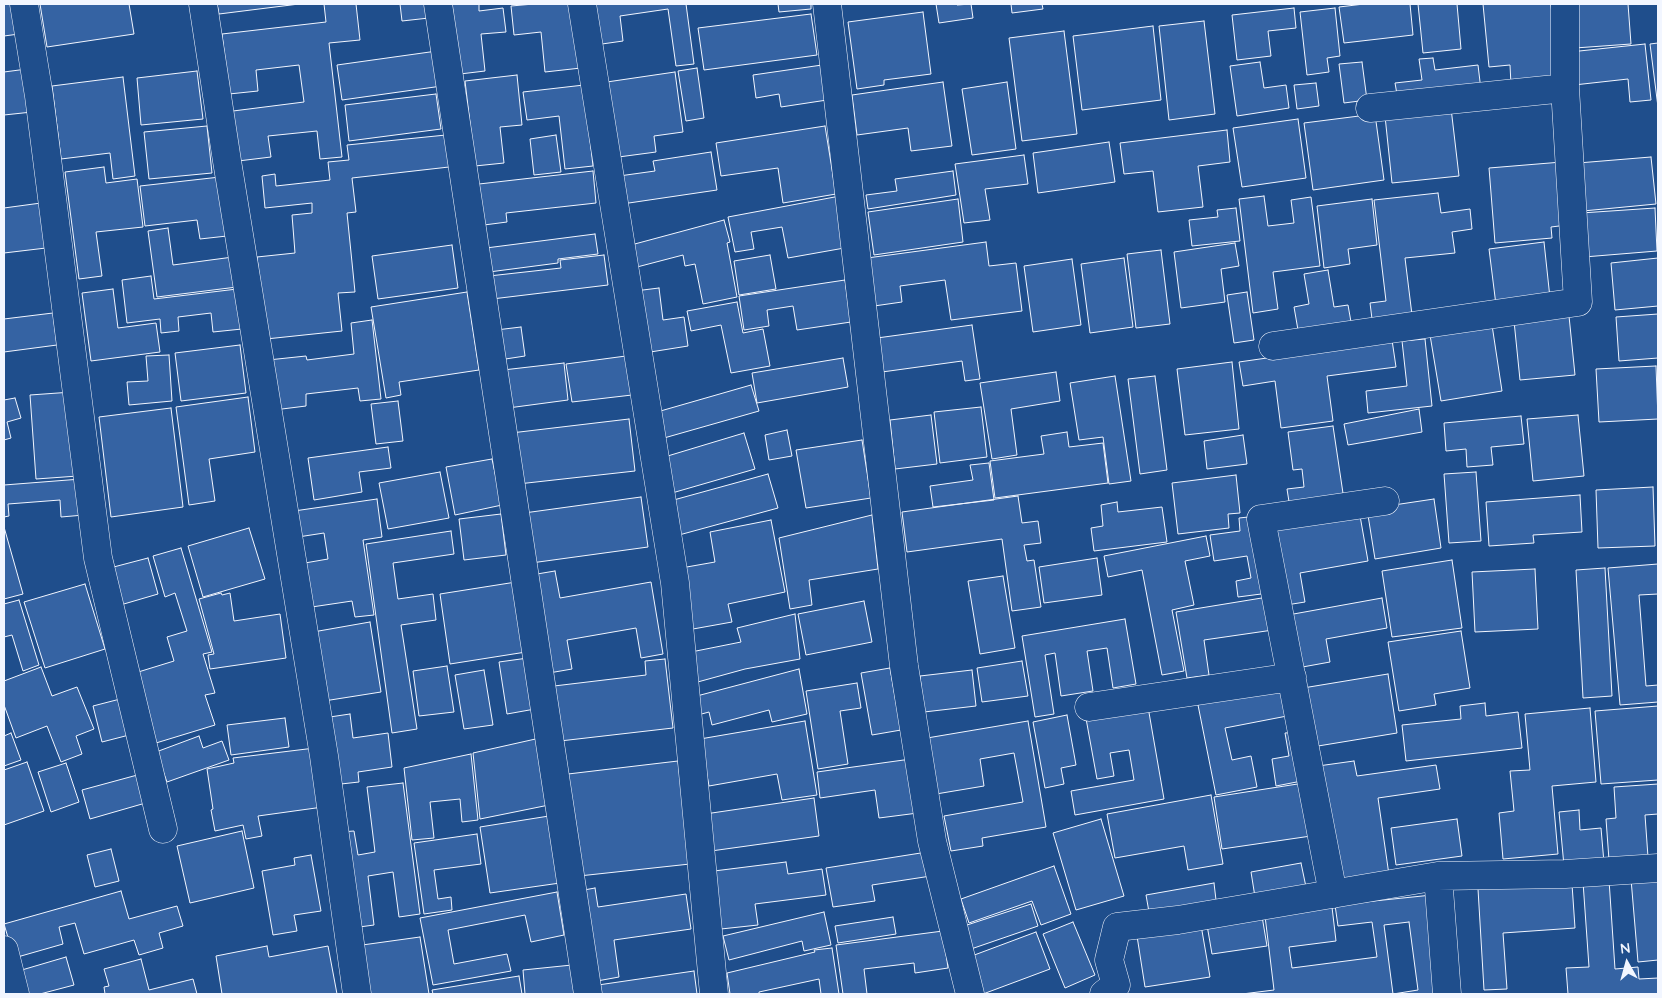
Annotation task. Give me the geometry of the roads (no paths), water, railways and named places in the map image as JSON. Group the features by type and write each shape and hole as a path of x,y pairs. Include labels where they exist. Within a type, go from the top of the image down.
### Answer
{"street":[{"path":"24,4 39,96 98,558 163,829"},
{"path":"203,4 324,756 357,994"},
{"path":"438,4 588,994"},
{"path":"582,4 675,583 714,994"},
{"path":"827,4 904,666 932,841 970,994"},
{"path":"1273,346 1578,302 1565,88 1565,4"},
{"path":"1370,108 1565,88"},
{"path":"1333,894 1261,519 1385,501"},
{"path":"1089,707 1292,677"},
{"path":"1104,994 1116,985 1109,960 1116,927 1178,920 1438,876 1565,874 1658,868"},
{"path":"1438,876 1447,994"},
{"path":"4,950 15,994"}]}
